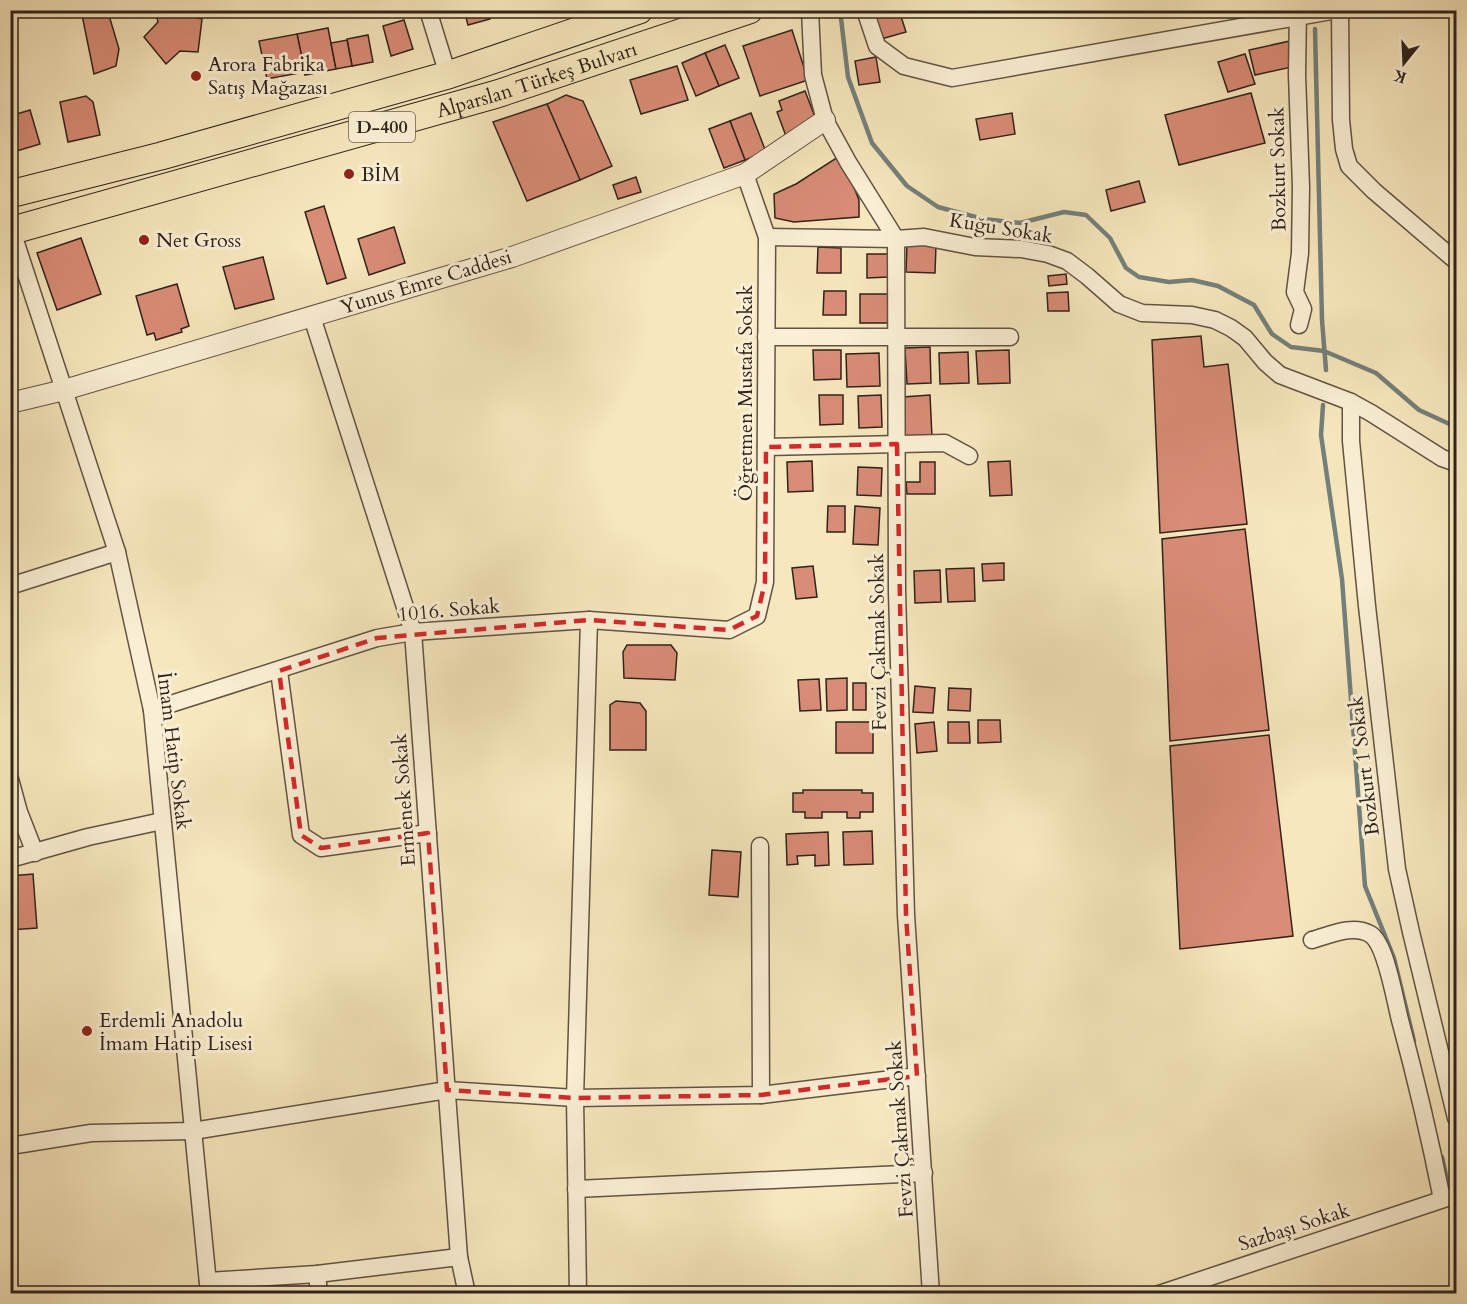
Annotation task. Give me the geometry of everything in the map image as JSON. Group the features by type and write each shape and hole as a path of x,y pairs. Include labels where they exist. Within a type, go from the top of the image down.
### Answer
{"highway":[{"name":"Alparslan Türkeş Bulvarı","path":"10,194 172,153 448,75 639,10"},
{"name":"Alparslan Türkeş Bulvarı","path":"11,231 497,94 749,10"}],"street":[{"path":"428,10 448,75"},
{"path":"810,10 813,75 825,120 896,239"},
{"path":"865,10 877,46 904,66 952,78 1298,15 1339,10 1341,120 1344,149 1349,166 1374,191 1456,261"},
{"name":"Bozkurt Sokak","path":"1298,15 1300,253 1295,292 1303,309 1299,325"},
{"name":"Yunus Emre Caddesi","path":"10,403 64,390 512,257 745,174 825,120"},
{"name":"Öğretmen Mustafa Sokak","path":"745,174 767,237 765,582 757,616"},
{"name":"İmam Hatip Sokak","path":"11,231 117,552 152,710 209,1287"},
{"name":"Kuğu Sokak","path":"767,237 896,239 924,237 975,247 1021,249 1048,254 1067,261 1088,276 1119,304 1142,313 1192,315 1215,320 1232,328 1245,338 1265,362 1280,375 1351,402 1371,412 1442,458 1456,463"},
{"name":"Fevzi Çakmak Sokak","path":"896,239 897,591 906,904 932,1293"},
{"name":"Ermenek Sokak","path":"312,316 413,632 459,1257 467,1293"},
{"path":"766,337 1010,337"},
{"name":"Bozkurt 1 Sokak","path":"1351,402 1351,441 1368,616 1397,869 1456,1118"},
{"path":"766,447 945,443 969,456"},
{"path":"10,586 117,552"},
{"name":"1016. Sokak","path":"152,710 377,638 413,632 589,620 729,630 757,616"},
{"path":"578,1293 575,1098 589,620"},
{"path":"279,670 301,835 321,848 428,834"},
{"path":"10,779 19,813 35,853"},
{"path":"10,859 88,837 162,821"},
{"path":"760,846 761,1095"},
{"path":"1312,940 1358,929 1372,935 1381,950 1392,981 1425,1115 1449,1197"},
{"path":"10,1146 91,1132 193,1131 447,1090 575,1098 761,1095 917,1076"},
{"path":"576,1189 924,1173"},
{"name":"Sazbaşı Sokak","path":"1159,1293 1449,1197"},
{"path":"209,1287 459,1257"},
{"path":"317,1274 319,1293"}],"highlighted area":[{"path":"897,444 906,915 917,1076 761,1095 575,1098 447,1090 428,833 321,848 301,835 279,671 377,638 589,620 729,630 757,616 765,582 766,447"}],"building":[{"path":"98,10 108,12 119,49 116,66 94,74 82,15"},
{"path":"155,10 180,10 181,14 202,19 198,52 180,51 166,64 144,37 158,22"},
{"path":"248,10 266,10 250,17"},
{"path":"464,10 488,10 490,19 468,25"},
{"path":"872,10 899,10 906,32 881,39"},
{"path":"404,20 413,49 391,56 383,26"},
{"path":"328,28 336,69 305,75 297,34"},
{"path":"792,30 808,80 760,96 743,46"},
{"path":"297,34 305,72 267,79 259,41"},
{"path":"368,35 373,62 352,66 347,39"},
{"path":"347,40 352,66 336,69 331,43"},
{"path":"1290,41 1296,66 1255,75 1249,50"},
{"path":"725,45 739,78 719,86 705,53"},
{"path":"705,53 719,86 696,96 682,63"},
{"path":"1245,54 1255,84 1228,92 1218,62"},
{"path":"876,57 880,82 859,85 855,61"},
{"path":"677,66 688,100 641,114 630,80"},
{"path":"805,91 815,117 786,136 777,112 782,110 779,101"},
{"path":"1251,93 1265,143 1179,165 1165,115"},
{"path":"566,95 583,101 612,166 580,180 547,104"},
{"path":"86,96 93,102 100,135 68,142 60,102"},
{"path":"547,104 580,180 527,201 493,122"},
{"path":"30,110 40,144 10,153 10,116"},
{"path":"751,113 766,152 745,160 730,121"},
{"path":"1012,113 1015,134 980,140 976,119"},
{"path":"730,121 745,160 724,168 709,129"},
{"path":"841,155 859,200 859,217 794,222 775,218 774,194 796,184"},
{"path":"636,177 641,192 618,199 613,185"},
{"path":"1139,181 1145,202 1111,211 1106,190"},
{"path":"324,206 346,278 327,284 305,212"},
{"path":"394,227 405,263 369,275 358,239"},
{"path":"81,238 101,294 57,310 37,253"},
{"path":"907,244 936,245 935,273 906,272"},
{"path":"818,247 841,248 841,273 817,273"},
{"path":"867,254 888,254 888,277 867,278"},
{"path":"263,257 274,299 235,309 223,267"},
{"path":"1066,274 1067,284 1049,286 1048,276"},
{"path":"177,284 189,326 181,329 182,332 156,340 154,333 147,335 136,296"},
{"path":"824,291 846,291 846,315 823,315"},
{"path":"1068,292 1069,311 1048,311 1047,293"},
{"path":"860,294 888,294 888,323 860,323"},
{"path":"1201,336 1204,367 1228,364 1247,524 1160,533 1152,340"},
{"path":"930,347 931,383 907,384 905,348"},
{"path":"813,350 841,350 841,379 814,380"},
{"path":"1009,350 1010,383 978,384 976,351"},
{"path":"968,352 969,383 940,384 939,353"},
{"path":"879,353 880,386 847,387 846,354"},
{"path":"819,395 843,395 843,424 820,425"},
{"path":"881,395 882,427 859,428 858,396"},
{"path":"930,395 932,437 905,438 903,397"},
{"path":"812,461 813,491 788,492 787,462"},
{"path":"1010,461 1012,495 990,496 988,462"},
{"path":"920,462 935,462 935,494 907,494 906,482 920,482"},
{"path":"858,467 882,468 881,496 857,495"},
{"path":"828,506 845,506 845,532 827,532"},
{"path":"855,506 880,508 878,545 853,544"},
{"path":"1245,529 1269,730 1170,741 1162,539"},
{"path":"1004,563 1004,580 983,581 982,564"},
{"path":"813,566 817,597 796,599 792,568"},
{"path":"974,568 975,601 948,602 946,569"},
{"path":"940,570 941,602 915,603 914,571"},
{"path":"627,645 671,645 677,653 675,680 624,678 623,652"},
{"path":"847,678 847,710 827,711 826,679"},
{"path":"819,679 821,710 800,711 798,680"},
{"path":"853,683 866,683 866,710 853,710"},
{"path":"915,686 935,688 933,713 913,712"},
{"path":"949,688 971,689 970,711 948,710"},
{"path":"616,701 640,703 646,711 646,750 610,750 610,705"},
{"path":"978,720 1000,720 1001,742 978,743"},
{"path":"836,722 873,722 873,753 836,753"},
{"path":"934,722 937,751 917,753 915,724"},
{"path":"948,722 969,722 970,743 948,743"},
{"path":"1269,735 1293,936 1180,949 1170,746"},
{"path":"803,790 862,790 862,793 873,793 873,812 860,812 860,818 847,818 847,812 822,812 822,818 805,818 805,812 793,812 793,793 803,793"},
{"path":"872,831 873,864 844,865 843,832"},
{"path":"828,832 829,865 815,866 815,855 797,856 798,864 787,865 786,834"},
{"path":"712,850 741,852 738,897 709,895"},
{"path":"33,874 37,928 10,930 10,876"}],"waterway":[{"path":"840,10 848,77 872,143 907,186 938,207 983,219 1020,223 1064,212 1086,215 1110,238 1126,268 1139,277 1169,282 1192,280 1218,286 1254,305 1272,334 1291,347 1324,351 1376,373 1419,410 1456,427"},
{"path":"1315,29 1322,320 1326,370"},
{"path":"1323,405 1321,435 1342,579 1365,886 1394,958 1414,1041"},
{"path":"1442,1157 1447,1180"}],"place":[{"name":"Arora Fabrika Satış Mağazası","path":"196,76"},
{"name":"BİM","path":"349,174"},
{"name":"Net Gross","path":"144,240"},
{"name":"Erdemli Anadolu İmam Hatip Lisesi","path":"87,1031"}]}
